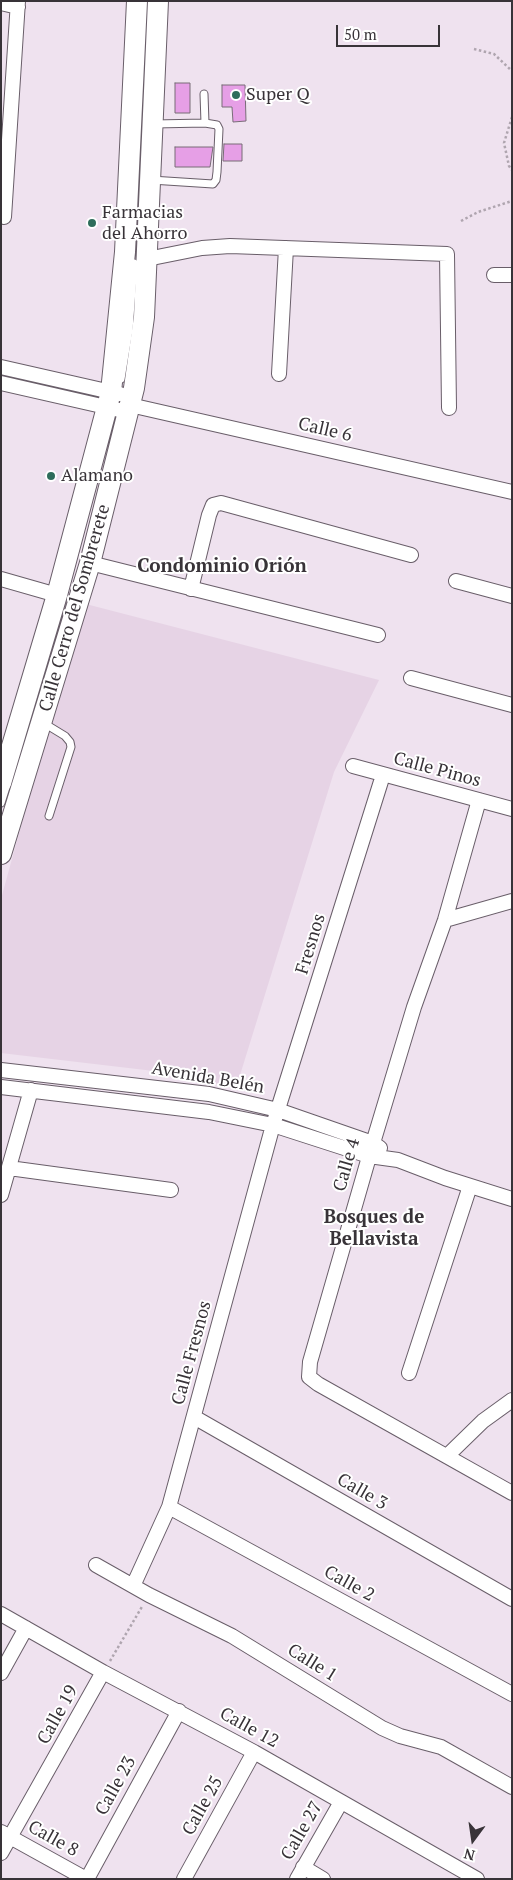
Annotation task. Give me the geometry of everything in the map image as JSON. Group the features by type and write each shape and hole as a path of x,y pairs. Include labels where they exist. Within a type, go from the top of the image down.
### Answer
{"main road":[{"name":"Calle Cerro del Sombrerete","path":"1,854 90,563 120,405 137,1"},
{"name":"Calle Cerro del Sombrerete","path":"1,784 6,750 62,591 120,405 144,317 141,256 151,180 158,1"}],"street":[{"path":"1,3 18,4 6,97 4,217"},
{"path":"141,256 230,246 447,254 450,408"},
{"path":"279,374 286,248"},
{"path":"494,275 512,275"},
{"path":"1,367 120,405"},
{"path":"1,383 120,405"},
{"name":"Calle 6","path":"120,405 512,492"},
{"path":"191,589 209,515 213,505 221,503 411,555"},
{"path":"90,563 378,635"},
{"path":"1,579 62,591"},
{"path":"456,581 512,596"},
{"path":"412,678 512,705"},
{"name":"Calle Pinos","path":"353,766 512,809"},
{"name":"Fresnos","path":"273,1125 383,775"},
{"name":"Calle 4","path":"479,800 445,920 414,1007 371,1149 310,1362 309,1377 318,1384 512,1493"},
{"path":"445,920 512,901"},
{"name":"Avenida Belén","path":"1,1070 209,1094 278,1110 398,1160 512,1199"},
{"name":"Avenida Belén","path":"1,1087 210,1112 371,1149"},
{"path":"1,1195 32,1090"},
{"name":"Calle Fresnos","path":"133,1586 169,1507 273,1125"},
{"path":"9,1168 171,1190"},
{"path":"409,1372 470,1186"},
{"path":"447,1456 484,1421 512,1400"},
{"name":"Calle 3","path":"194,1417 512,1599"},
{"name":"Calle 2","path":"169,1507 512,1694"},
{"name":"Calle 1","path":"96,1565 149,1595 232,1636 382,1728 400,1736 441,1747 512,1787"},
{"name":"Calle 12","path":"1,1614 104,1672 254,1752 477,1879"},
{"path":"1,1673 26,1628"},
{"name":"Calle 19","path":"1,1853 6,1834 104,1672"},
{"name":"Calle 23","path":"86,1879 179,1711"},
{"name":"Calle 25","path":"184,1879 254,1752"},
{"name":"Calle 27","path":"300,1873 341,1802"},
{"name":"Calle 8","path":"6,1834 86,1879"},
{"path":"300,1873 323,1879"}],"lane":[{"path":"120,405 130,369 134,333 141,243 152,1"},
{"path":"204,94 205,123"},
{"path":"151,180 213,184 216,180 219,130 217,125 205,123 154,124"},
{"path":"1,831 84,562 106,470"},
{"path":"1,803 62,591"},
{"path":"42,722 65,736 70,742 71,747 49,816"}],"path":[{"path":"474,48 494,54 512,72"},
{"path":"512,117 504,143 509,166 512,170"},
{"path":"461,221 478,212 512,201"},
{"path":"104,1672 149,1595"}],"shaded area":[{"path":"82,603 379,680 334,772 236,1088 154,1071 1,1053 1,899"}],"building":[{"path":"175,83 190,83 190,113 175,113"},
{"path":"222,85 245,85 246,121 233,122 232,107 222,107"},
{"path":"224,144 242,144 242,161 223,161"},
{"path":"175,147 213,147 210,167 175,167"}],"place":[{"name":"Super Q","path":"236,95"},
{"name":"Farmacias del Ahorro","path":"92,223"},
{"name":"Alamano","path":"51,476"}],"district":[{"name":"Condominio Orión","path":"222,567"},
{"name":"Bosques de Bellavista","path":"374,1229"}]}
